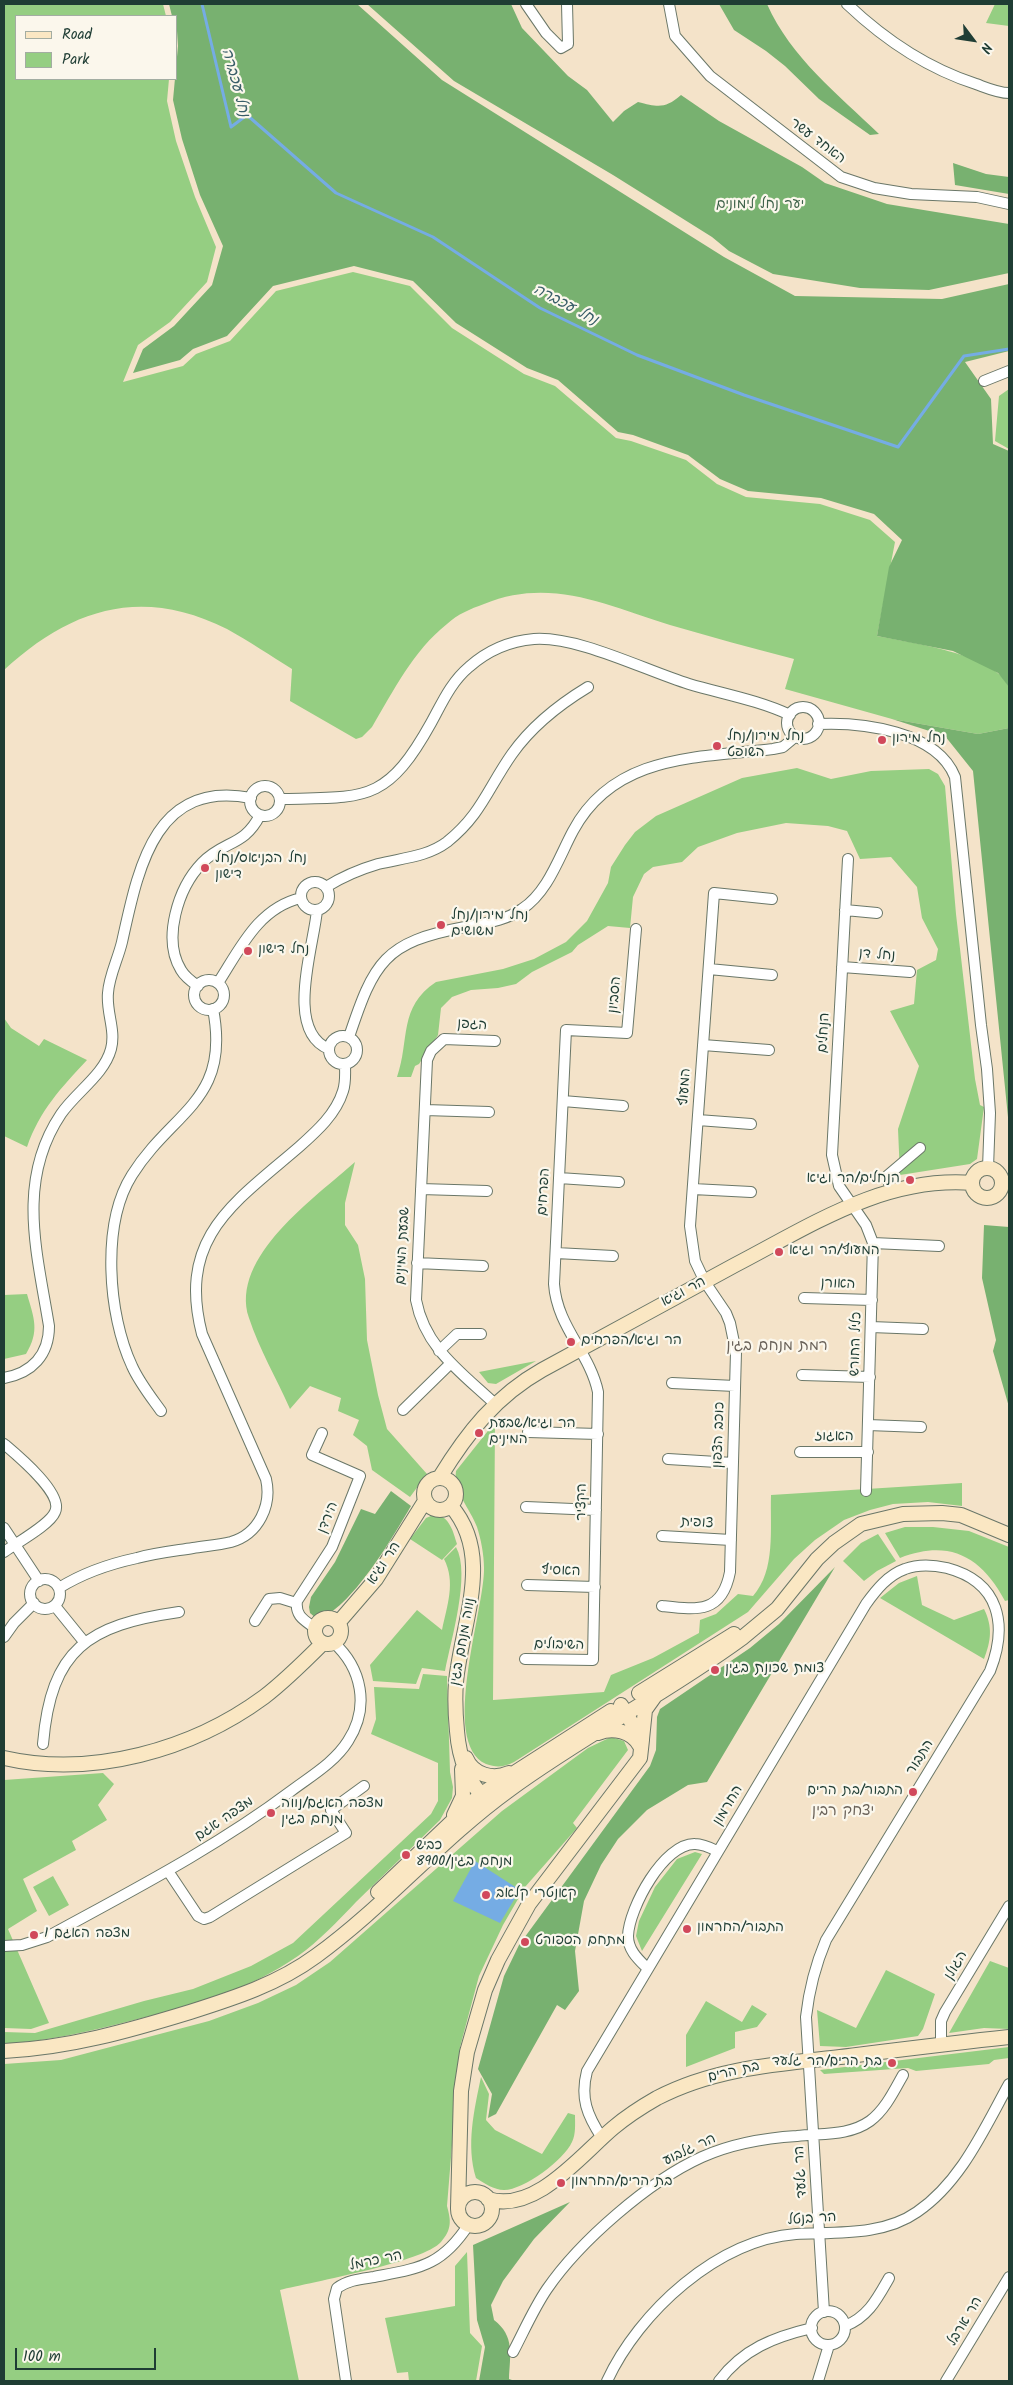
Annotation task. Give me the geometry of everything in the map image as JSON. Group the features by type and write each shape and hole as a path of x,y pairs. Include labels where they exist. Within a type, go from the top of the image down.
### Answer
{"street":[{"path":"526,4 546,33 561,48 568,44 567,4"},
{"name":"האחד עשר","path":"669,4 675,36 710,76 841,177 874,188 911,194 977,197 1009,204"},
{"path":"848,4 893,43 923,62 951,76 1009,93"},
{"path":"984,381 1009,371"},
{"path":"280,798 342,798 371,792 379,788 401,770 412,756 443,700 461,674 481,657 515,642 543,639 571,642 688,683 772,707 790,715"},
{"path":"326,887 338,880 376,865 424,854 445,843 470,821 480,808 502,768 523,740 561,705 588,687"},
{"path":"349,1037 367,985 387,959 402,946 424,935 496,921 518,912 528,905 544,886 587,810 612,787 643,768 658,764 772,749 783,747 795,737 810,738 818,724 817,715 807,708 796,709 790,715 788,728 795,737"},
{"path":"818,724 852,723 917,740 942,756 955,777 987,1069 990,1113 988,1168"},
{"path":"265,786 275,790 280,798 278,808 269,816 260,815 252,809 251,798 254,791 265,786"},
{"path":"4,1378 22,1373 39,1360 49,1338 32,1218 35,1178 39,1160 52,1128 70,1102 101,1069 110,1054 113,1036 108,994 110,983 122,943 133,894 148,848 166,822 191,803 208,796 219,795 251,798"},
{"path":"198,986 181,971 175,955 173,938 175,919 181,899 190,878 202,863 217,850 246,836 260,815"},
{"name":"הנחלים","path":"848,859 832,1155 839,1186 851,1205"},
{"path":"320,882 326,887 330,893 328,903 317,910 306,907 301,898 302,890 307,883 320,882"},
{"name":"המעוף","path":"705,1282 695,1261 690,1226 714,893 772,899"},
{"path":"218,983 250,933 262,919 281,904 301,898"},
{"path":"317,910 304,1000 311,1036 319,1045 329,1049"},
{"path":"845,910 878,912"},
{"name":"הסביון","path":"566,1030 627,1033 636,930"},
{"name":"נחל דן","path":"842,968 910,972"},
{"path":"709,969 772,975"},
{"path":"208,980 218,983 223,989 224,995 220,1005 213,1009 204,1009 198,1004 195,996 198,986 208,980"},
{"path":"161,1411 132,1368 117,1322 113,1293 114,1227 121,1198 132,1175 206,1087 212,1068 216,1033 213,1009"},
{"name":"הפרחים","path":"566,1030 555,1300 578,1350"},
{"path":"341,1035 349,1037 356,1043 357,1052 353,1060 345,1064 335,1062 330,1056 329,1049 334,1038 341,1035"},
{"name":"הגפן","path":"427,1060 430,1051 444,1038 495,1041"},
{"path":"703,1046 769,1050"},
{"name":"שבעת המינים","path":"427,1060 417,1263 416,1300 419,1317 424,1330 439,1351 495,1404"},
{"path":"58,1588 77,1577 112,1564 230,1542 252,1530 262,1516 268,1498 266,1479 202,1334 196,1312 196,1277 205,1244 223,1215 315,1132 333,1110 344,1089 345,1064"},
{"path":"563,1101 623,1106"},
{"path":"425,1110 489,1112"},
{"path":"698,1120 751,1124"},
{"path":"891,1191 888,1176 920,1148"},
{"path":"988,1168 1000,1176 1001,1187 992,1198 982,1198 974,1192 972,1183 978,1171 988,1168"},
{"path":"559,1178 619,1182"},
{"name":"הר וגיא","path":"440,1477 469,1432 495,1404 532,1375 851,1205 891,1191 939,1183 972,1183"},
{"path":"693,1188 751,1192"},
{"path":"421,1189 487,1191"},
{"name":"כליל החורש","path":"851,1205 866,1225 873,1243 866,1491"},
{"path":"873,1243 939,1246"},
{"path":"556,1253 613,1256"},
{"path":"417,1263 483,1266"},
{"name":"כוכב הצפון","path":"662,1606 691,1609 706,1607 722,1596 727,1586 730,1572 736,1352 726,1312 705,1282"},
{"name":"האורן","path":"804,1298 872,1300"},
{"path":"871,1327 923,1329"},
{"path":"439,1351 457,1334 481,1334"},
{"name":"הקציר","path":"578,1350 596,1383 599,1403 593,1660"},
{"path":"403,1410 451,1363"},
{"path":"802,1375 870,1377"},
{"path":"672,1383 735,1386"},
{"path":"868,1425 921,1427"},
{"path":"528,1432 598,1434"},
{"name":"הירדן","path":"296,1603 332,1547 360,1476 312,1455 322,1433"},
{"path":"4,1444 37,1474 51,1493 56,1508 55,1514 46,1522 4,1552"},
{"name":"האגוז","path":"800,1452 868,1452"},
{"path":"668,1459 733,1464"},
{"path":"440,1477 449,1480 456,1488 456,1499 451,1506 439,1510 429,1506 425,1500 425,1486 433,1479 440,1477"},
{"name":"הר וגיא","path":"338,1623 380,1574 425,1500"},
{"name":"נווה מנחם בגין","path":"451,1506 466,1527 473,1559 472,1592 455,1689 457,1738 465,1770 485,1800"},
{"path":"526,1507 596,1510"},
{"path":"435,1836 485,1800 590,1736 623,1709 658,1692 722,1653 776,1608 817,1559 834,1543 861,1524 903,1514 942,1513 961,1515 1009,1535"},
{"path":"4,1528 39,1582"},
{"name":"צופית","path":"662,1536 731,1540"},
{"name":"החרמון","path":"602,2138 586,2110 583,2095 586,2071 866,1604 881,1584 904,1569 935,1565 977,1581"},
{"path":"50,1580 58,1588 59,1599 55,1606 46,1609 34,1604 31,1591 39,1582 50,1580"},
{"name":"התבור","path":"810,2060 806,2017 808,1996 816,1962 826,1940 990,1671 996,1654 999,1632 997,1611 986,1590 977,1581"},
{"name":"האסיף","path":"527,1585 595,1587"},
{"path":"254,1621 269,1599 280,1598 296,1603 298,1615 315,1628"},
{"path":"4,1637 14,1623 34,1604"},
{"path":"55,1606 85,1643"},
{"path":"4,2050 60,2046 103,2037 221,2002 266,1985 299,1968 344,1935 454,1834 485,1800 521,1768 623,1709 755,1620 776,1608"},
{"path":"43,1744 45,1720 53,1686 67,1661 85,1643 106,1631 124,1624 179,1612"},
{"path":"4,1758 35,1762 80,1763 135,1756 177,1744 220,1724 252,1705 340,1634 338,1623 334,1619 325,1618 318,1622 315,1628 317,1638 328,1642"},
{"name":"מצפה אגם","path":"4,1946 22,1945 47,1937 168,1871 252,1820 332,1760 348,1742 359,1718 362,1694 350,1660 328,1642"},
{"name":"השיבולים","path":"525,1659 593,1660"},
{"path":"459,2162 465,2181 484,2196 492,2208 489,2218 481,2225 469,2224 462,2219 458,2208 459,2162 461,2090 475,2018 494,1968 529,1904 634,1768 642,1747 645,1710 658,1692"},
{"path":"623,1709 642,1747"},
{"path":"590,1736 611,1730 626,1733 635,1738 642,1747"},
{"path":"457,1738 468,1763 480,1773 496,1776 521,1768"},
{"path":"266,1985 312,1954 435,1836 455,1814 460,1804 464,1785 460,1756"},
{"path":"168,1871 198,1916 204,1919 210,1917 346,1833 330,1810 364,1786"},
{"path":"648,1968 635,1956 628,1936 631,1919 648,1882 672,1853 684,1846 694,1844 717,1851"},
{"name":"הגולן","path":"941,2045 941,2021 945,2012 1009,1906"},
{"name":"בת הרים","path":"489,2218 550,2184 602,2138 656,2099 682,2086 734,2072 774,2064 1009,2037"},
{"name":"הר גלעד","path":"810,2060 824,2312"},
{"name":"הר גלבוע","path":"513,2352 546,2290 570,2259 586,2242 663,2179 696,2160 760,2140 848,2131 866,2123 880,2112 903,2075"},
{"name":"הר בנטל","path":"607,2381 624,2349 638,2331 673,2295 728,2254 758,2241 774,2237 886,2226 917,2213 943,2190 955,2176 1009,2084"},
{"path":"458,2208 465,2196 484,2196"},
{"name":"בת הרים","path":"484,2196 504,2202 525,2198"},
{"name":"הר כרמל","path":"346,2381 334,2299 337,2288 347,2281 399,2272 434,2262 455,2244 469,2224"},
{"name":"הר ארבל","path":"946,2381 1009,2277"},
{"path":"845,2326 859,2320 868,2313 889,2278"},
{"path":"824,2312 835,2312 840,2316 845,2326 840,2340 828,2345 819,2342 815,2338 812,2328 815,2318 824,2312"},
{"path":"719,2381 742,2358 762,2343 776,2337 812,2328"},
{"path":"818,2381 828,2345"}],"green space":[{"path":"4,4 163,4 166,15 15,15 15,80 169,80 167,101 176,141 195,197 216,247 207,282 170,322 138,345 123,382 183,366 196,354 230,341 276,291 353,272 410,286 452,328 524,374 555,386 616,438 631,441 686,460 717,484 746,497 820,504 870,520 895,542 877,636 949,651 968,657 999,674 1009,689 1009,728 978,734 892,719 785,689 794,659 670,625 600,602 555,594 532,593 509,596 474,608 451,620 424,646 414,659 396,685 372,727 362,737 356,739 290,701 292,669 227,629 196,616 166,609 137,607 109,610 82,618 55,631 4,670"},
{"path":"169,4 357,4 442,80 724,257 795,296 942,299 1009,284 1009,351 965,362 991,399 993,444 1009,451 1009,687 998,673 953,651 877,636 889,567 902,540 874,514 821,498 748,491 720,479 688,455 633,435 618,432 558,380 527,368 456,323 413,281 354,266 273,286 227,336 193,349 180,360 133,373 143,349 174,326 212,285 223,246 200,195 182,139 173,100 175,80 178,80 178,15 172,15"},
{"name":"יער נחל לימונים","path":"367,4 511,4 522,28 568,76 587,90 613,122 624,111 638,102 661,106 670,103 681,95 719,121 802,167 825,183 887,204 1009,224 1009,273 929,290 860,288 773,274 729,251 712,237 613,175 454,81"},
{"path":"719,4 767,4 777,23 802,58 832,90 879,134 870,135 819,99 785,66 734,30"},
{"path":"995,4 1009,4 1009,26 986,23"},
{"path":"953,163 986,174 1009,177 1009,194 955,185"},
{"path":"1009,389 1009,449 995,441 999,396"},
{"path":"892,719 978,734 1009,728 1009,1127 973,771 945,736"},
{"path":"797,768 831,779 871,771 929,769 938,774 945,786 956,914 975,1079 980,1105 984,1107 977,1159 970,1164 900,1175 898,1129 919,1066 890,1011 914,1004 917,970 936,960 938,949 922,918 917,887 891,857 860,859 847,831 828,826 786,823 737,833 698,847 682,862 653,867 644,874 633,897 630,928 608,926 578,945 572,952 532,972 516,984 498,988 471,990 452,997 441,1008 438,1035 419,1064 415,1066 411,1077 397,1077 410,1013 424,992 436,982 503,969 534,959 566,942 587,921 608,883 611,867 625,845 635,832 656,816 742,778"},
{"path":"4,1018 11,1028 39,1046 44,1039 87,1060 60,1090 45,1111 27,1147 4,1136"},
{"path":"355,1162 345,1203 345,1225 358,1245 365,1279 367,1340 378,1395 387,1429 427,1474 410,1497 372,1470 367,1446 353,1435 359,1420 338,1411 341,1398 310,1386 290,1409 263,1353 249,1318 246,1295 252,1273 263,1251 299,1211"},
{"path":"984,1225 1009,1227 1009,1407 993,1351 996,1340 982,1278"},
{"path":"27,1294 34,1324 33,1338 26,1354 4,1359 4,1295"},
{"path":"536,1361 496,1384 488,1383 479,1372"},
{"path":"495,1422 493,1700 604,1692 611,1675 653,1658 699,1633 700,1620 716,1614 738,1594 753,1596 760,1586 769,1562 771,1495 962,1483 962,1506 928,1502 893,1504 844,1520 815,1540 794,1559 748,1612 514,1762 504,1766 494,1766 486,1764 472,1751 466,1730 465,1703 468,1673 484,1563 477,1527 459,1493 456,1471"},
{"path":"391,1491 411,1506 394,1535 357,1587 330,1613 317,1619 310,1613 311,1597 335,1562 361,1509 375,1514"},
{"path":"436,1514 448,1522 457,1544 442,1560 410,1539 426,1518"},
{"path":"905,1527 933,1527 969,1531 1009,1547 1009,1600 1005,1601 996,1585 985,1573 962,1555 934,1550 900,1558 885,1533"},
{"path":"878,1534 896,1561 877,1571 864,1581 843,1561 861,1543"},
{"path":"456,1547 460,1559 461,1590 445,1671 422,1668 416,1684 373,1681 370,1665 417,1610 442,1630 450,1585 448,1568 444,1559"},
{"path":"835,1567 707,1782 688,1785 647,1810 618,1839 601,1865 584,1901 575,1951 579,1991 565,2010 557,2005 496,2114 488,2118 492,2094 478,2069 504,1976 519,1945 650,1766 656,1750 657,1717 660,1709 750,1648 779,1624"},
{"path":"917,1576 922,1605 954,1620 984,1609 989,1622 990,1634 984,1659 880,1598 899,1583"},
{"path":"423,1674 447,1676 452,1798 440,1820 313,1944 298,1956 259,1979 196,2004 83,2032 36,2041 4,2044 4,2032 35,2033 144,2001 193,1989 251,1966 293,1943 431,1814 438,1801 438,1763 371,1734 376,1719 374,1687 419,1689"},
{"path":"611,1737 624,1741 628,1750 573,1823 577,1828 525,1887 503,1925 479,1976 460,2047 447,2206 450,2225 441,2242 413,2257 391,2264 280,2290 299,2381 4,2381 4,2064 61,2060 209,2021 258,2003 296,1985 330,1962 502,1811 588,1748"},
{"path":"103,1773 114,1784 98,1805 107,1820 72,1841 76,1850 23,1879 37,1911 8,1929 49,2023 31,2029 4,2028 4,1780"},
{"path":"695,1852 702,1854 642,1951 636,1936 639,1921 655,1887 677,1859"},
{"path":"53,1876 69,1905 49,1916 33,1887"},
{"path":"990,1961 1009,1968 1009,2029 984,2028 949,2033"},
{"path":"886,1970 935,1994 923,2029 918,2036 846,2047 820,2046 817,2010 856,2028"},
{"path":"706,2001 742,2022 752,2005 767,2014 757,2027 735,2032 735,2048 686,2067 686,2035"},
{"path":"1009,2047 1009,2058 994,2060 989,2064 916,2071 908,2068 824,2074 820,2070"},
{"path":"481,2077 489,2094 486,2120 495,2130 542,2154 568,2113 575,2115 574,2136 568,2149 542,2173 512,2189 497,2189 476,2178 471,2141"},
{"path":"570,2202 534,2239 503,2281 491,2305 494,2320 501,2326 508,2339 510,2346 509,2379 515,2381 479,2381 485,2347 477,2320 473,2245"},
{"path":"467,2252 470,2333 482,2346 476,2381 409,2381 408,2372 397,2373 385,2318 455,2306 455,2266"}],"water":[{"name":"קאנטרי קלאב","path":"475,1861 520,1890 500,1923 453,1901"}],"waterway":[{"name":"נחל עכברה","path":"202,4 231,127 247,115 336,193 433,237 540,308 637,355 744,395 898,447 964,356 1009,349"}],"place":[{"name":"נחל מירון","path":"882,740"},
{"name":"נחל מירון/נחל השופט","path":"717,746"},
{"name":"נחל הבניאס/נחל דישון","path":"205,868"},
{"name":"נחל מירון/נחל משושים","path":"441,925"},
{"name":"נחל דישון","path":"248,951"},
{"name":"הנחלים/הר וגיא","path":"910,1180"},
{"name":"המעוף/הר וגיא","path":"779,1252"},
{"name":"הר וגיא/הפרחים","path":"571,1342"},
{"name":"הר וגיא/שבעת המינים","path":"479,1433"},
{"name":"צומת שכונת בגין","path":"715,1670"},
{"name":"התבור/בת הרים","path":"913,1792"},
{"name":"מצפה האגם/נווה מנחם בגין","path":"271,1813"},
{"name":"כביש 8900/מנחם בגין","path":"406,1855"},
{"name":"קאנטרי קלאב","path":"486,1895"},
{"name":"התבור/החרמון","path":"687,1929"},
{"name":"מצפה האגם 1","path":"34,1935"},
{"name":"מתחם הספורט","path":"525,1942"},
{"name":"בת הרים/הר גלעד","path":"892,2063"},
{"name":"בת הרים/החרמון","path":"561,2183"}],"district":[{"name":"רמת מנחם בגין","path":"777,1347"},
{"name":"יצחק רבין","path":"843,1812"}]}
